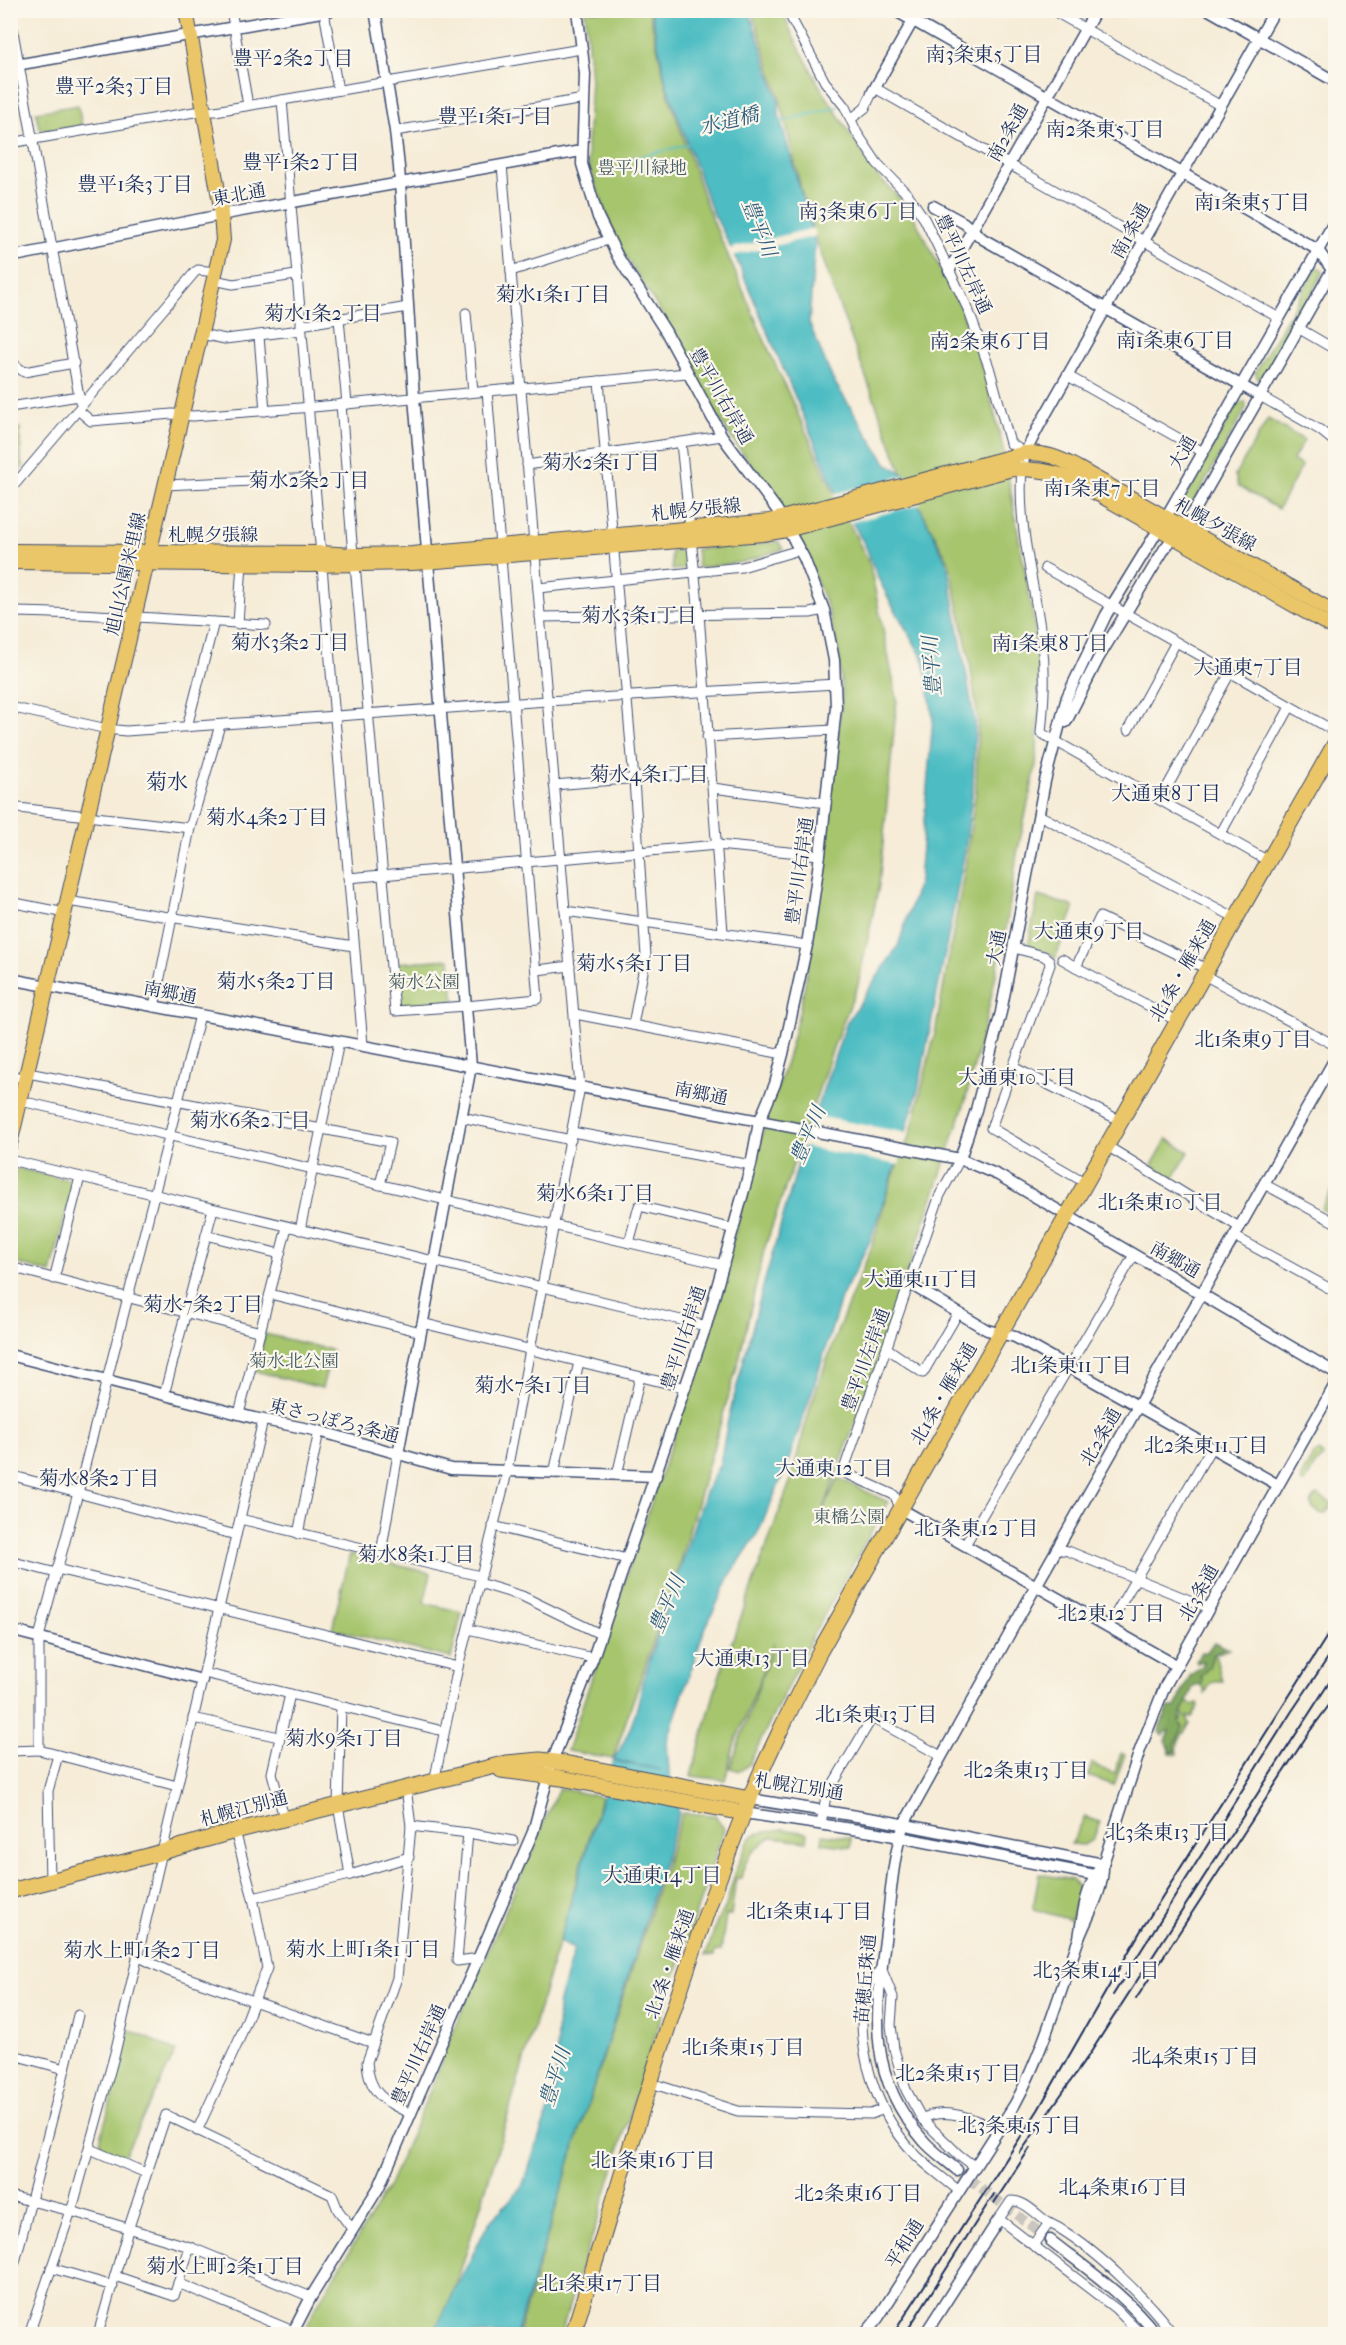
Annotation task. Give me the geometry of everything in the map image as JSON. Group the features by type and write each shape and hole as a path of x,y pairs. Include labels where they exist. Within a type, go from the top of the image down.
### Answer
{"highway":[{"name":"北1条・雁来通","path":"573,2334 690,1958 747,1806 820,1651 1335,742"},
{"name":"札幌江別通","path":"10,1891 235,1830 489,1768 529,1761 556,1770 719,1809 747,1806"},
{"name":"札幌江別通","path":"556,1770 724,1794 747,1806"}],"main road":[{"name":"旭山公園米里線","path":"10,1144 223,240 222,215 186,10"},
{"name":"札幌夕張線","path":"10,562 149,558 354,560 428,557 784,524 1004,465 1025,453 1038,452 1057,457 1178,532 1335,613"},
{"name":"札幌夕張線","path":"1004,465 1044,470 1065,476 1162,523"},
{"name":"札幌夕張線","path":"1178,532 1335,629"},
{"name":"札幌夕張線","path":"10,551 242,563 321,559"}],"street":[{"path":"231,10 248,105"},
{"path":"375,10 395,131 414,397 471,1066 381,1553"},
{"name":"豊平川右岸通","path":"293,2333 311,2297 379,2187 534,1832 686,1388 724,1265 783,1054 807,945 820,855 834,730 836,684 833,648 824,610 799,550 784,524 722,436 666,332 608,240 591,199 581,151 585,74 577,10"},
{"name":"豊平川左岸通","path":"787,10 825,82 845,107 857,133 877,163 918,207 968,309 989,367 1010,443 1025,453"},
{"path":"894,10 1318,250 1334,269"},
{"path":"851,119 865,108 919,10"},
{"path":"1052,10 1221,106"},
{"name":"南2条通","path":"949,272 1096,10"},
{"path":"1209,10 1335,82"},
{"name":"南1条通","path":"1022,469 1025,453 1275,10"},
{"path":"15,65 234,27 271,16 328,11 338,90"},
{"path":"10,15 15,65 32,139 74,363 79,408 91,421 172,414 182,416 265,411 687,373"},
{"path":"10,143 582,49"},
{"path":"873,91 1009,164 1279,318"},
{"path":"395,131 584,99"},
{"path":"282,100 363,1045"},
{"name":"東北通","path":"10,257 222,215 581,151"},
{"path":"434,1782 458,1667 507,1472 580,1087 502,165"},
{"path":"933,206 973,230 983,239 1320,430 1335,443"},
{"name":"大通","path":"960,1159 990,1058 1014,948 1039,814 1067,698 1086,653 1111,605 1162,523 1335,219"},
{"path":"511,271 608,240"},
{"name":"大通","path":"1056,741 1098,658 1178,532 1195,510 1334,269"},
{"path":"10,490 195,272 198,270 233,284 296,275"},
{"path":"201,334 225,339 259,336 408,307"},
{"path":"466,313 473,392"},
{"path":"339,319 354,560 395,1011 538,999 487,390"},
{"path":"1298,328 1335,351"},
{"path":"259,336 265,411"},
{"path":"10,361 24,372 74,363"},
{"path":"1068,376 1203,452"},
{"path":"599,381 634,780 646,956 633,1025"},
{"path":"10,406 79,396"},
{"path":"527,465 722,436"},
{"path":"681,443 699,614 723,932"},
{"path":"1022,469 1022,517 1046,678 1041,733 1268,861"},
{"path":"165,485 314,478"},
{"path":"538,588 742,567 799,550"},
{"path":"238,624 242,563"},
{"path":"1045,568 1335,732"},
{"path":"540,617 810,613 824,610"},
{"path":"10,612 92,613 134,618 266,625"},
{"path":"187,727 213,622"},
{"path":"1128,730 1176,642"},
{"path":"1160,800 1230,673"},
{"path":"10,707 107,729 126,731 547,701 836,684"},
{"path":"1221,833 1290,707"},
{"path":"154,1007 190,828 220,725"},
{"path":"707,737 834,730"},
{"path":"554,785 711,772"},
{"path":"712,788 826,803"},
{"path":"10,807 190,828"},
{"path":"1039,814 1236,918"},
{"path":"348,878 717,845 820,855"},
{"path":"10,902 171,918 354,946"},
{"path":"566,911 807,945"},
{"path":"1076,967 1100,917 1205,972 1335,1046"},
{"path":"1014,948 1044,956 1049,960 1050,965 991,1128 1086,1183"},
{"path":"1062,959 1177,1021"},
{"path":"537,970 570,966"},
{"name":"南郷通","path":"10,979 960,1159 998,1175 1335,1373"},
{"path":"575,1014 783,1054"},
{"path":"39,1750 39,1637 200,1015"},
{"path":"300,1230 339,1042"},
{"name":"北2条通","path":"900,1837 904,1824 941,1756 1335,1057"},
{"path":"1013,1066 1121,1121"},
{"path":"10,1076 27,1076 177,1101 390,1142 380,1185"},
{"path":"1325,1076 1335,1082"},
{"path":"21,1101 724,1265"},
{"path":"461,1118 751,1166"},
{"path":"1107,1146 1237,1232 1335,1292"},
{"name":"豊平川左岸通","path":"901,1509 894,1495 843,1472 888,1349 940,1195 960,1159"},
{"path":"10,1160 706,1326"},
{"path":"54,1279 80,1177"},
{"path":"1264,1184 1335,1223"},
{"path":"629,1243 639,1206 734,1229"},
{"path":"164,1395 213,1209"},
{"path":"239,1414 287,1227"},
{"path":"206,1235 280,1254"},
{"path":"965,1545 1134,1256"},
{"path":"10,1267 261,1332"},
{"path":"910,1284 987,1330 1015,1337 1278,1485"},
{"path":"270,1294 422,1328 530,1349 686,1388"},
{"path":"888,1349 923,1373 958,1313"},
{"name":"東さっぽろ3条通","path":"10,1355 263,1420 319,1431 452,1469 656,1476"},
{"path":"554,1473 579,1362"},
{"path":"617,1475 640,1377"},
{"name":"北3条通","path":"1099,1876 1156,1707 1335,1383"},
{"path":"29,2334 71,2211 116,2053 263,1420"},
{"path":"298,1534 319,1431"},
{"path":"1108,1627 1211,1448"},
{"path":"10,1475 236,1535"},
{"path":"901,1509 1177,1666"},
{"path":"240,1519 480,1580 522,1596 600,1634"},
{"path":"493,1526 627,1560"},
{"path":"1057,1549 1209,1608"},
{"path":"10,1561 458,1667"},
{"path":"468,1629 592,1658"},
{"path":"10,1630 203,1677 290,1694 443,1731"},
{"path":"284,1818 272,1773 290,1694"},
{"path":"341,1707 338,1805 350,1875"},
{"path":"193,1718 279,1737"},
{"path":"820,1824 826,1796 872,1718 941,1756"},
{"path":"10,1751 39,1750 177,1786"},
{"path":"50,1880 48,1791 58,1755"},
{"path":"406,1788 411,1826 397,1978 367,2062 368,2076 372,2086 385,2101 411,2114"},
{"name":"札幌江別通","path":"747,1806 822,1811 904,1824 1103,1864"},
{"name":"札幌江別通","path":"747,1806 820,1824 900,1837 1099,1876"},
{"path":"411,1826 513,1841"},
{"path":"197,2131 239,2040 267,1968 253,1898 235,1830"},
{"path":"468,1833 457,1960 480,1958"},
{"name":"苗穂丘珠通","path":"900,1837 877,2010 878,2038 883,2067 903,2114 924,2142 957,2170"},
{"path":"253,1898 350,1875 409,1857"},
{"name":"平和通","path":"865,2334 878,2318 1015,2104 1034,2067 1090,1913 1099,1876"},
{"path":"137,1956 168,1971 373,2043"},
{"path":"882,1969 866,1992 863,2021 867,2060 884,2109 912,2151 959,2191"},
{"path":"882,1969 892,1997 891,2025 899,2071 906,2090 922,2119 975,2167"},
{"path":"10,2261 15,2262 78,2015"},
{"path":"10,2054 65,2068"},
{"path":"651,2083 738,2111 871,2114 884,2109"},
{"path":"922,2119 931,2114 954,2115 980,2121 997,2131"},
{"path":"98,2334 128,2230 166,2115 332,2195 338,2210 352,2229"},
{"path":"90,2149 146,2173"},
{"path":"10,2196 71,2211 190,2247 311,2297"},
{"path":"925,2334 1011,2201 1018,2201 1049,2223 1062,2229 1098,2258 1156,2313 1173,2334"},
{"path":"999,2219 1116,2309 1141,2334"},
{"path":"1033,2245 1049,2223"},
{"path":"1050,2240 1113,2289 1133,2307 1156,2334"},
{"path":"51,2268 174,2296 190,2247"},
{"path":"178,2283 293,2333"}],"green space":[{"name":"豊平川緑地","path":"649,10 667,90 707,207 771,355 833,491 870,565 897,699 879,885 858,985 834,1045 764,1250 739,1360 673,1585 613,1759 567,1751 699,1362 770,1106 798,1017 814,926 842,695 839,654 828,609 800,540 778,502 707,399 685,351 623,252 614,235 589,167 587,146 591,80 585,11"},
{"name":"東橋公園","path":"752,11 783,11 789,28 819,85 877,176 908,206 960,306 985,375 1003,448 1034,622 1040,689 1036,766 1017,854 1006,929 964,1105 875,1369 822,1513 838,1478 888,1502 814,1633 749,1764 740,1771 730,1768 774,1643 734,1746 725,1780 691,1776 718,1680 790,1482 811,1404 872,1246 889,1187 911,1132 936,1028 965,868 976,791 978,719 969,657 949,562 903,476 834,292 804,202 780,99"},
{"path":"78,105 82,126 44,131 39,128 36,112"},
{"path":"1317,267 1322,269 1323,273 1263,378 1258,379 1255,373"},
{"path":"1245,402 1246,408 1189,511 1183,512 1180,506 1238,403"},
{"path":"1268,419 1304,440 1293,460 1302,466 1278,509 1238,486 1235,475"},
{"path":"20,428 21,462 24,465 11,481 11,429"},
{"path":"779,542 783,549 743,562 698,568 696,549"},
{"path":"686,550 689,568 672,570 671,551"},
{"path":"1038,896 1072,906 1074,909 1055,959 1051,954 1028,946"},
{"name":"菊水公園","path":"450,959 454,1001 398,1006 395,963"},
{"path":"1167,1139 1189,1152 1173,1179 1152,1165"},
{"path":"16,1168 74,1181 51,1273 11,1262 11,1193"},
{"path":"1334,1186 1335,1188 1335,1216 1321,1209"},
{"name":"菊水北公園","path":"265,1334 332,1350 322,1388 255,1371"},
{"path":"1318,1452 1323,1458 1315,1465 1306,1482 1302,1483 1300,1479 1313,1455"},
{"path":"1317,1495 1331,1503 1331,1507 1325,1514 1320,1514 1312,1507 1311,1501"},
{"path":"350,1554 431,1573 424,1603 462,1612 451,1658 332,1629"},
{"path":"1214,1642 1225,1647 1213,1655 1209,1667 1200,1677 1202,1684 1193,1687 1181,1714 1180,1723 1183,1727 1175,1744 1176,1751 1172,1752 1166,1742 1170,1731 1163,1736 1159,1732 1160,1725 1169,1707 1175,1707 1190,1676 1203,1665 1203,1661 1197,1663 1196,1660 1201,1652 1207,1652"},
{"path":"1216,1644 1230,1649 1215,1654 1222,1681 1214,1681 1205,1694 1203,1687 1195,1683 1187,1697 1187,1702 1192,1705 1198,1703 1199,1706 1192,1717 1187,1717 1190,1724 1179,1741 1178,1754 1170,1753 1166,1742 1170,1731 1184,1715 1177,1711"},
{"path":"1121,1753 1125,1754 1114,1785 1088,1776 1092,1763 1096,1764 1096,1767 1115,1773"},
{"path":"559,1788 601,1797 498,2149 441,2334 304,2334 313,2312 388,2187"},
{"path":"682,1813 715,1815 724,1829 639,2084 561,2334 518,2334 569,2164"},
{"path":"1085,1817 1100,1822 1093,1840 1083,1845 1071,1844"},
{"path":"783,1829 808,1833 807,1841 771,1837 751,1854 741,1878 736,1878 731,1915 726,1915 721,1951 715,1951 714,1956 706,1955 717,1921 725,1909 736,1869 749,1840 755,1834"},
{"path":"823,1834 851,1838 851,1847 822,1843"},
{"path":"1039,1874 1072,1880 1080,1889 1071,1920 1033,1909"},
{"path":"130,2030 176,2051 123,2158 98,2149"}],"water":[{"name":"豊平川","path":"651,11 749,11 779,102 779,115 815,242 809,323 833,380 886,463 904,474 947,563 975,723 973,787 965,851 918,1090 896,1165 870,1241 841,1298 787,1465 758,1533 731,1574 704,1631 667,1741 669,1772 679,1813 516,2334 434,2334 488,2224 522,2187 555,2091 558,2004 574,1949 559,1942 613,1761 661,1770 613,1760 632,1723 642,1683 705,1492 720,1464 728,1420 803,1147 847,1022 898,946 919,881 933,718 924,660 891,603 866,547 836,493 736,258 710,206 666,83"}],"pier":[{"path":"814,228 816,236 732,256 728,249"},
{"path":"907,475 921,504 849,523 833,494"},
{"path":"811,1115 908,1133 899,1165 800,1146"}],"waterway":[{"name":"水道橋","path":"780,122 838,107"},
{"name":"水道橋","path":"627,160 690,144"}],"tunnel":[{"path":"957,2170 1050,2240"}],"railway":[{"path":"893,2334 1038,2110 1140,1932 1336,1622"},
{"path":"1113,1995 1292,1711 1336,1646"},
{"path":"1020,2153 1089,2055 1336,1672"},
{"path":"1136,1999 1310,1731 1336,1696"},
{"path":"994,2203 1030,2148"},
{"path":"905,2334 994,2194"}],"district":[{"name":"南3条東5丁目","path":"984,54"},
{"name":"豊平2条2丁目","path":"293,58"},
{"name":"豊平2条3丁目","path":"114,86"},
{"name":"豊平1条1丁目","path":"495,116"},
{"name":"南2条東5丁目","path":"1105,129"},
{"name":"豊平1条2丁目","path":"301,162"},
{"name":"豊平1条3丁目","path":"135,184"},
{"name":"南1条東5丁目","path":"1252,202"},
{"name":"南3条東6丁目","path":"858,211"},
{"name":"菊水1条1丁目","path":"553,294"},
{"name":"菊水1条2丁目","path":"323,313"},
{"name":"南1条東6丁目","path":"1175,340"},
{"name":"南2条東6丁目","path":"990,341"},
{"name":"菊水2条1丁目","path":"601,462"},
{"name":"菊水2条2丁目","path":"309,480"},
{"name":"南1条東7丁目","path":"1102,488"},
{"name":"菊水3条1丁目","path":"639,615"},
{"name":"菊水3条2丁目","path":"290,642"},
{"name":"南1条東8丁目","path":"1050,643"},
{"name":"大通東7丁目","path":"1248,667"},
{"name":"菊水4条1丁目","path":"649,774"},
{"name":"菊水","path":"167,782"},
{"name":"大通東8丁目","path":"1166,793"},
{"name":"菊水4条2丁目","path":"267,817"},
{"name":"大通東9丁目","path":"1089,931"},
{"name":"菊水5条1丁目","path":"634,963"},
{"name":"菊水5条2丁目","path":"276,981"},
{"name":"北1条東9丁目","path":"1253,1039"},
{"name":"大通東10丁目","path":"1017,1077"},
{"name":"菊水6条2丁目","path":"250,1120"},
{"name":"菊水6条1丁目","path":"595,1193"},
{"name":"北1条東10丁目","path":"1160,1202"},
{"name":"大通東11丁目","path":"921,1279"},
{"name":"菊水7条2丁目","path":"203,1304"},
{"name":"北1条東11丁目","path":"1071,1365"},
{"name":"菊水7条1丁目","path":"533,1385"},
{"name":"北2条東11丁目","path":"1206,1445"},
{"name":"大通東12丁目","path":"834,1468"},
{"name":"菊水8条2丁目","path":"99,1478"},
{"name":"北1条東12丁目","path":"976,1528"},
{"name":"菊水8条1丁目","path":"416,1554"},
{"name":"北2東12丁目","path":"1111,1613"},
{"name":"大通東13丁目","path":"752,1658"},
{"name":"北1条東13丁目","path":"876,1714"},
{"name":"菊水9条1丁目","path":"344,1738"},
{"name":"北2条東13丁目","path":"1026,1770"},
{"name":"北3条東13丁目","path":"1167,1832"},
{"name":"大通東14丁目","path":"662,1875"},
{"name":"北1条東14丁目","path":"809,1911"},
{"name":"菊水上町1条1丁目","path":"363,1949"},
{"name":"菊水上町1条2丁目","path":"142,1950"},
{"name":"北3条東14丁目","path":"1096,1970"},
{"name":"北1条東15丁目","path":"743,2047"},
{"name":"北4条東15丁目","path":"1195,2056"},
{"name":"北2条東15丁目","path":"958,2073"},
{"name":"北3条東15丁目","path":"1019,2125"},
{"name":"北1条東16丁目","path":"653,2160"},
{"name":"北4条東16丁目","path":"1123,2187"},
{"name":"北2条東16丁目","path":"858,2193"},
{"name":"菊水上町2条1丁目","path":"225,2266"},
{"name":"北1条東17丁目","path":"600,2283"}]}
